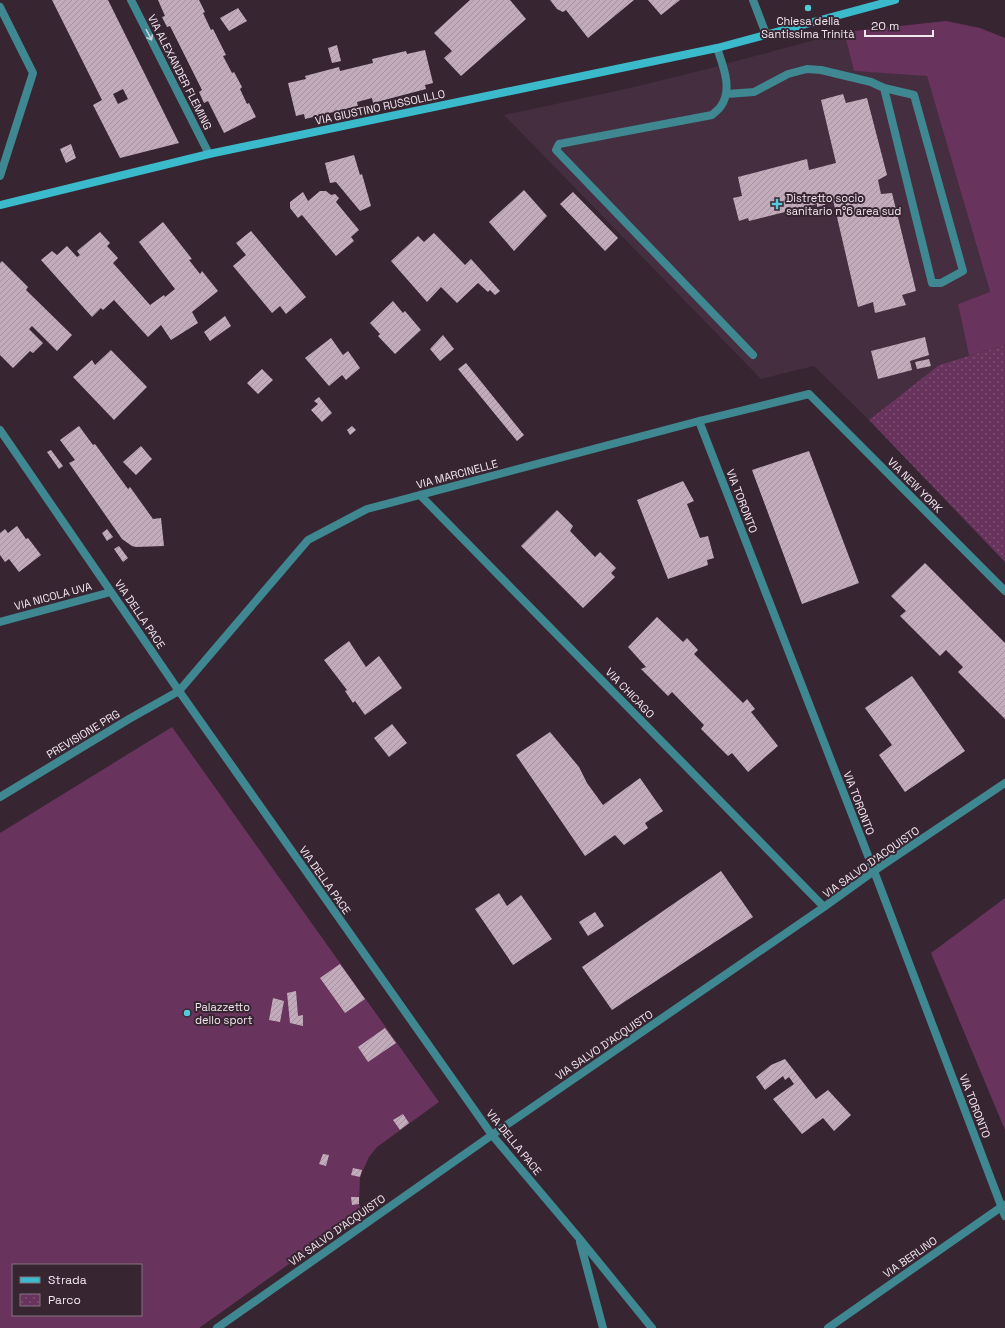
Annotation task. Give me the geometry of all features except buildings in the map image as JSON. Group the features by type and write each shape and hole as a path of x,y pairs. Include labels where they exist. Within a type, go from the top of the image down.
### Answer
{"street":[{"name":"VIA ALEXANDER FLEMING","path":"132,0 208,154"},
{"path":"753,0 766,34"},
{"name":"VIA GIUSTINO RUSSOLILLO","path":"0,205 208,154 717,48 895,0"},
{"path":"0,7 33,73 0,176"},
{"path":"717,48 726,77 727,94 721,106 712,115 560,144 556,150 753,355"},
{"path":"727,94 754,92 788,74 807,69 821,70 914,95 964,271 941,283 932,283 884,88"},
{"name":"VIA MARCINELLE","path":"179,691 308,540 367,510 699,421 809,394"},
{"name":"VIA NEW YORK","path":"809,394 1005,591"},
{"name":"VIA TORONTO","path":"699,421 1003,1206 1005,1216"},
{"name":"VIA DELLA PACE","path":"0,430 179,691 492,1135 579,1238 652,1328"},
{"name":"VIA CHICAGO","path":"420,495 824,907"},
{"name":"VIA NICOLA UVA","path":"0,622 111,592"},
{"name":"PREVISIONE PRG","path":"0,797 129,719 179,691"},
{"name":"VIA SALVO D'ACQUISTO","path":"217,1328 492,1135 874,871 1005,783"},
{"name":"VIA BERLINO","path":"828,1328 1003,1206"},
{"path":"579,1238 603,1328"}],"shaded area":[{"name":"Distretto socio sanitario n°6 area sud","path":"844,32 854,71 927,75 990,293 958,304 969,356 939,365 869,420 814,366 761,379 504,115 630,88"}],"green space":[{"path":"946,21 980,28 1005,38 1005,345 969,356 958,304 990,292 927,76 854,71 844,32"},
{"path":"1005,345 1005,562 869,420 939,365"},
{"name":"Palazzetto dello sport","path":"172,727 439,1102 377,1147 369,1157 360,1177 359,1204 362,1212 199,1328 0,1328 0,833"},
{"path":"1005,898 1005,1130 931,953"}],"place":[{"name":"Chiesa della Santissima Trinità","path":"808,8"},
{"name":"Distretto socio sanitario n°6 area sud","path":"777,204"},
{"name":"Palazzetto dello sport","path":"187,1013"}]}
